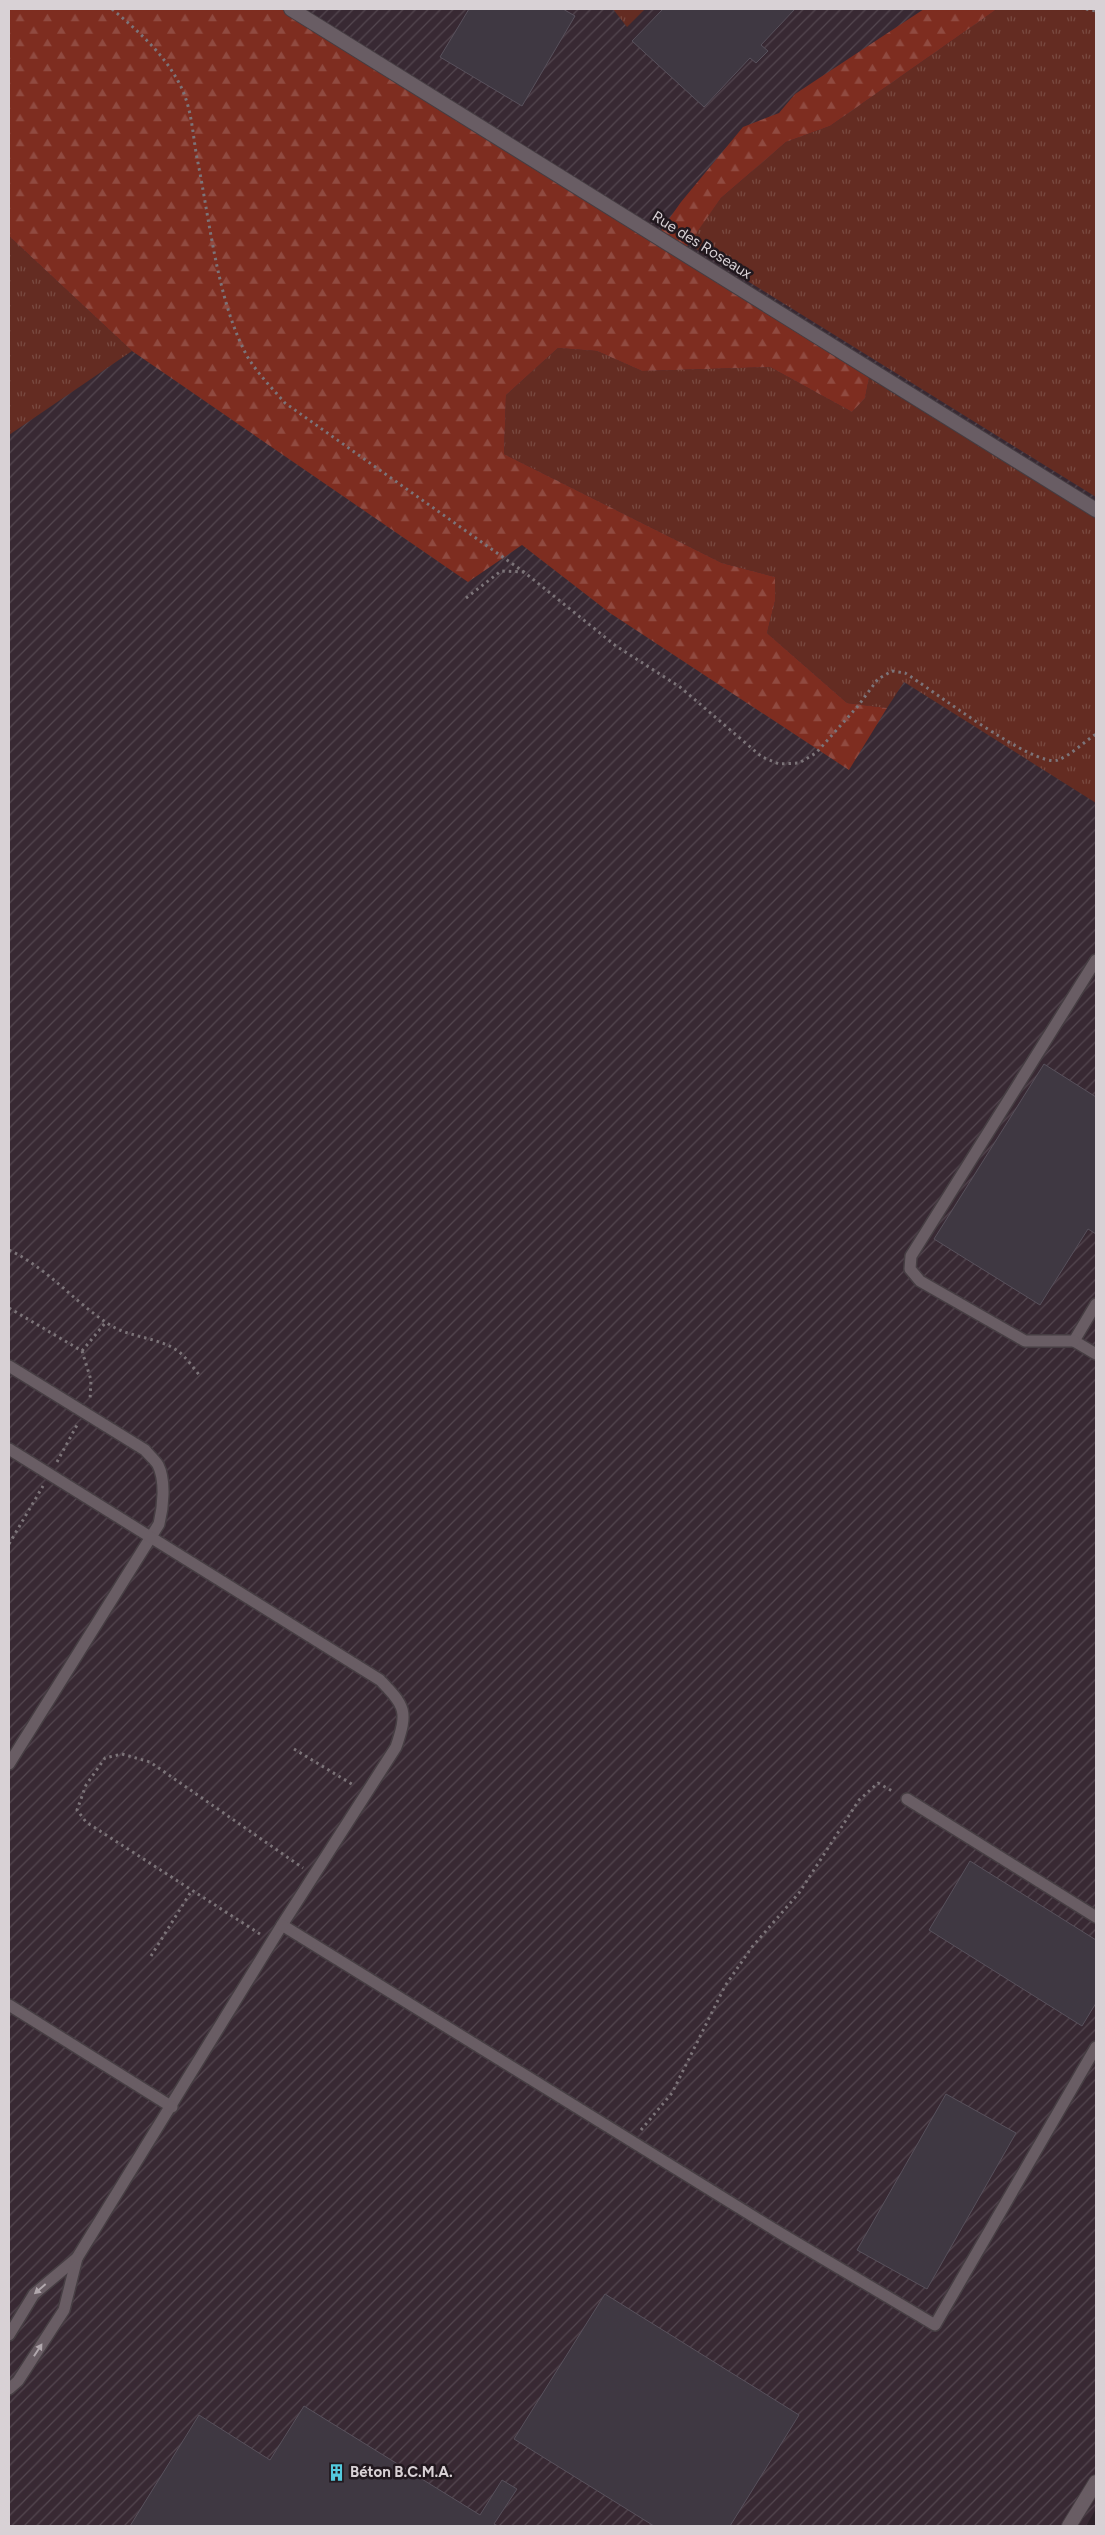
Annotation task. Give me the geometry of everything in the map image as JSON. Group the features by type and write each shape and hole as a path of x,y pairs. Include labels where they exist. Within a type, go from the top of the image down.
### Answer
{"street":[{"name":"Rue des Roseaux","path":"291,9 306,13 1096,510"},
{"path":"1068,2526 1096,2482"}],"lane":[{"path":"1096,960 911,1256 910,1269 920,1282 1025,1341 1074,1340 1096,1354"},
{"path":"1074,1340 1096,1304"},
{"path":"9,1366 145,1450 158,1465 162,1482 162,1513 159,1524 9,1764"},
{"path":"9,1449 380,1680 400,1700 404,1713 402,1730 396,1747 282,1925 172,2107 77,2258 34,2294 9,2335"},
{"path":"907,1799 1096,1917"},
{"path":"282,1925 780,2233 935,2325 1096,2047"},
{"path":"9,2005 172,2107"},
{"path":"9,2389 18,2381 64,2310 77,2258"}],"path":[{"path":"112,9 159,53 182,90 192,114 196,151 226,308 247,356 265,381 285,403 524,572 616,646 680,687 762,757 779,764 799,763 816,753 858,706 878,679 892,671 905,673 977,723 1038,759 1057,760 1096,734"},
{"path":"1086,9 1096,11"},
{"path":"466,598 501,571 524,572"},
{"path":"9,1250 47,1272 106,1322 131,1336 155,1341 178,1351 201,1377"},
{"path":"9,1308 82,1351 91,1380 91,1398 50,1475 9,1544"},
{"path":"82,1351 106,1322"},
{"path":"294,1748 366,1793"},
{"path":"272,1942 86,1822 77,1810 86,1785 105,1758 122,1754 150,1762 313,1876"},
{"path":"630,2140 650,2122 672,2093 725,1986 752,1946 799,1893 859,1800 878,1783 907,1799"},
{"path":"151,1956 192,1890"}],"shaded area":[{"path":"9,9 983,9 1096,28 1096,2509 1086,2526 9,2526"}],"green space":[{"path":"9,9 291,9 657,236 681,202 743,127 779,113 795,94 924,9 997,9 830,126 786,142 721,198 683,252 833,346 869,378 865,398 852,412 770,367 642,371 597,351 558,348 506,395 504,454 722,563 775,577 775,601 767,633 847,703 887,708 849,770 610,613 522,545 468,582 132,351 9,236"},
{"path":"613,9 645,9 627,27"},
{"path":"997,9 1096,9 1096,497 688,244 721,198 786,142 830,126"},
{"path":"9,236 132,351 9,435"},
{"path":"558,348 597,351 642,371 770,367 852,412 865,398 869,378 1096,519 1096,803 904,682 887,708 847,703 767,633 775,601 775,577 722,563 504,454 506,395"}],"building":[{"path":"469,9 563,9 575,16 522,106 440,57"},
{"path":"663,9 795,9 761,45 768,51 756,63 750,58 704,107 632,41"},
{"path":"1044,1064 1096,1097 1096,1234 1088,1229 1040,1305 934,1239"},
{"path":"970,1861 1096,1940 1096,2003 1082,2026 929,1930"},
{"path":"946,2094 1016,2133 927,2289 857,2250"},
{"path":"605,2294 799,2415 730,2526 654,2526 514,2439"},
{"name":"Béton B.C.M.A.","path":"304,2406 480,2515 502,2480 517,2489 494,2524 498,2526 130,2526 199,2415 270,2460"}],"place":[{"name":"Béton B.C.M.A.","path":"336,2472"}]}
